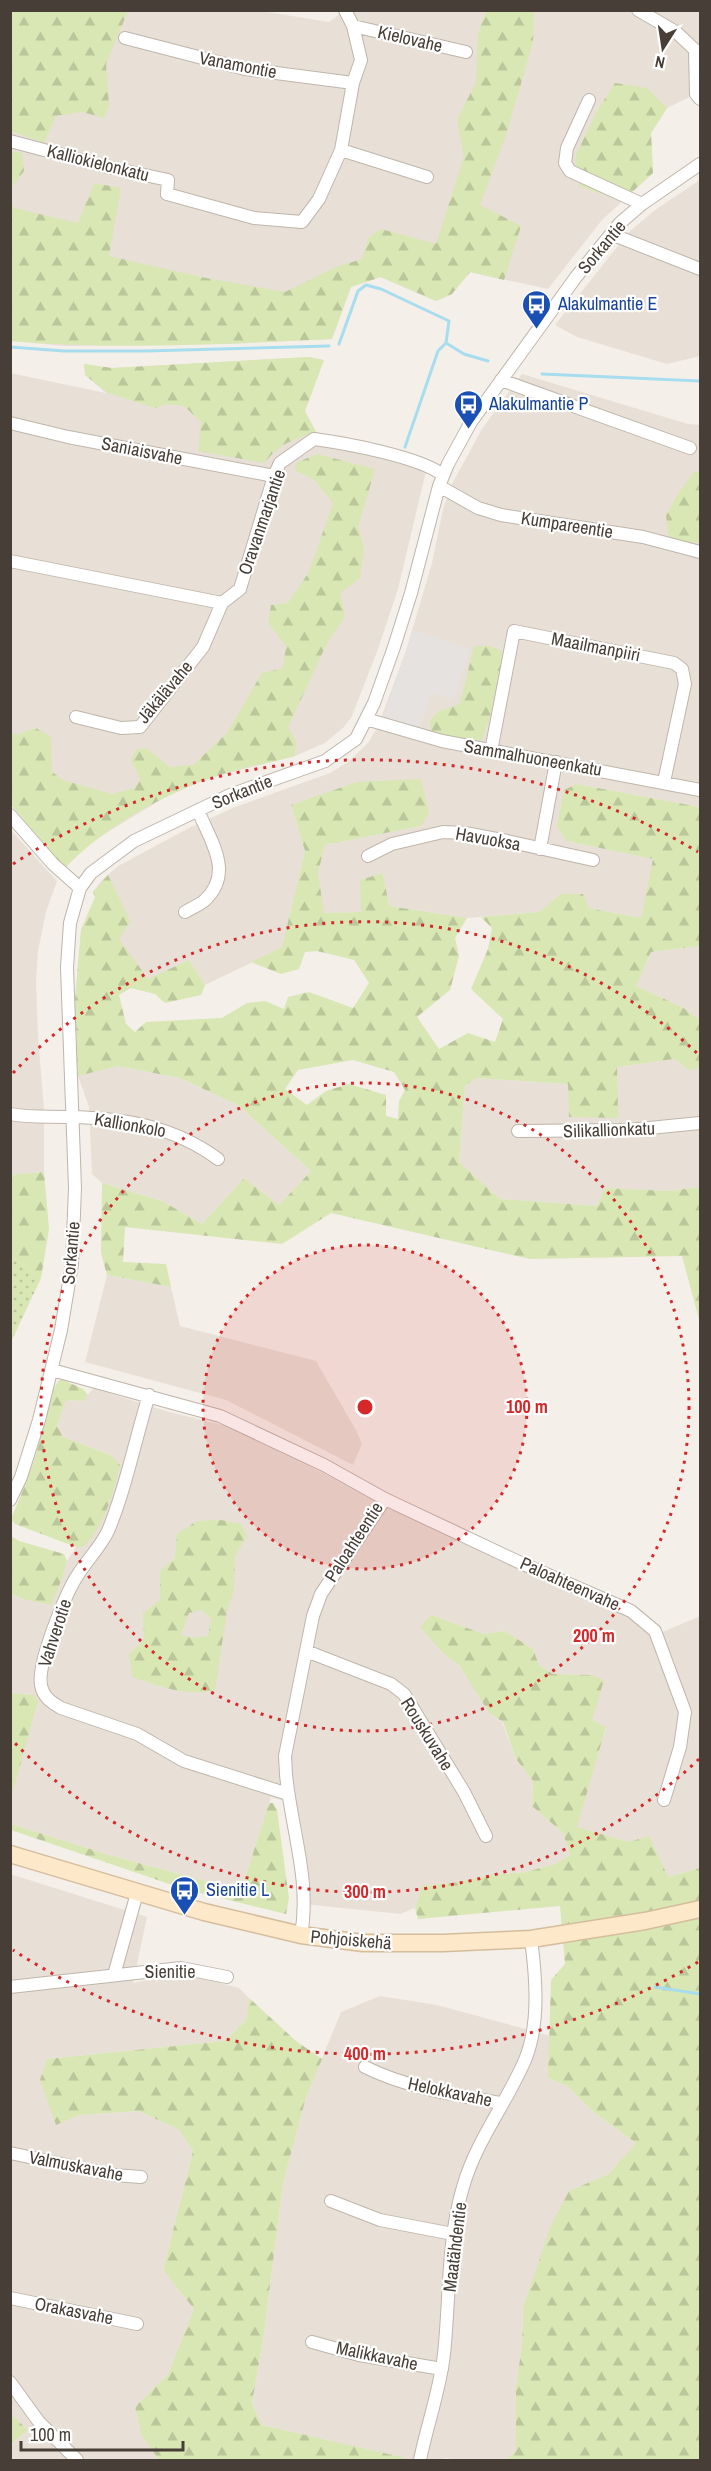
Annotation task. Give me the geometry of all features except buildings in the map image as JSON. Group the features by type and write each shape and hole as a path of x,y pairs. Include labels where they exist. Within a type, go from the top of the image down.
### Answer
{"main road":[{"name":"Pohjoiskehä","path":"10,1854 204,1912 301,1935 363,1943 399,1944 531,1939 645,1922 700,1909"}],"street":[{"name":"Kalliokielonkatu","path":"10,141 168,180 167,194 254,218 302,222 319,199 341,150 353,83 361,60 353,26 345,10"},
{"path":"638,10 676,32 695,50 696,94 700,99"},
{"name":"Kielovahe","path":"353,26 466,52"},
{"name":"Vanamontie","path":"125,38 245,69 353,83"},
{"path":"589,100 567,148 565,163 570,171 642,204"},
{"path":"341,150 428,177"},
{"name":"Sorkantie","path":"10,1500 32,1447 61,1330 72,1264 75,1219 67,1003 68,940 80,888 91,873 134,841 230,795 325,761 356,739 394,647 441,481 471,422 576,277 620,223 642,204 700,164"},
{"path":"611,234 700,269"},
{"path":"501,380 690,448"},
{"name":"Saniaisvahe","path":"10,423 68,437 274,476"},
{"name":"Oravanmarjantie","path":"222,603 240,589 280,463 314,439 345,443 434,468 441,481"},
{"name":"Kumpareentie","path":"441,481 478,508 501,515 643,537 700,552"},
{"path":"10,561 222,603"},
{"name":"Jäkälävahe","path":"76,717 121,728 140,727 203,647 222,603"},
{"name":"Maailmanpiiri","path":"491,751 514,631 674,663 682,669 685,684 664,782"},
{"name":"Sammalhuoneenkatu","path":"366,719 442,741 700,790"},
{"name":"Havuoksa","path":"540,849 556,762"},
{"path":"184,912 205,900 217,882 220,859 198,810"},
{"path":"10,814 53,864 80,888"},
{"name":"Havuoksa","path":"368,856 392,844 443,832 465,833 593,860"},
{"name":"Kallionkolo","path":"10,1114 110,1119 165,1130 188,1140 218,1159"},
{"name":"Silikallionkatu","path":"518,1131 629,1130 700,1123"},
{"name":"Paloahteentie","path":"52,1370 220,1416 324,1465 385,1499 321,1594 313,1616 285,1756 288,1794 303,1881 305,1913 301,1935"},
{"name":"Vahverotie","path":"149,1395 106,1535 78,1574 62,1605 43,1667 40,1682 43,1693 61,1708 137,1734 184,1761 288,1794"},
{"name":"Paloahteenvahe","path":"385,1499 523,1564 631,1611 655,1631 685,1712 680,1746 664,1800"},
{"name":"Rouskuvahe","path":"306,1651 391,1684 404,1694 464,1792 486,1836"},
{"name":"Sienitie","path":"114,1975 137,1893"},
{"name":"Maatähdentie","path":"420,2460 442,2369 453,2234 462,2187 476,2151 526,2058 536,1992 531,1939"},
{"name":"Sienitie","path":"10,1988 181,1968 227,1977"},
{"name":"Helokkavahe","path":"365,2067 387,2078 404,2083 501,2103"},
{"name":"Valmuskavahe","path":"10,2153 114,2175 141,2177"},
{"path":"331,2201 380,2220 453,2234"},
{"name":"Orakasvahe","path":"10,2298 137,2324"},
{"name":"Malikkavahe","path":"312,2342 359,2355 442,2369"},
{"path":"10,2382 39,2422 77,2460"}],"shaded area":[{"path":"255,10 329,22 345,10 700,11 700,95 696,94 667,108 651,133 653,173 602,220 548,289 470,272 452,294 436,301 380,277 351,287 332,339 228,344 66,346 11,341 10,11"},
{"path":"700,180 700,356 667,364 577,337 555,325 629,232 655,210"},
{"path":"309,357 324,360 305,411 316,432 399,451 428,463 398,589 352,716 344,727 325,743 295,756 206,779 164,798 96,839 80,852 11,805 10,373 106,393 85,375 84,364 112,368"},
{"path":"522,374 688,424 700,425 700,807 576,784 567,841 654,859 641,918 589,908 561,894 540,912 467,918 389,906 383,873 361,912 323,913 318,873 325,845 421,826 291,805 305,851 282,948 205,985 189,960 149,980 105,974 117,1066 180,1078 238,1105 311,1171 279,1205 244,1178 202,1224 162,1201 102,1183 92,1174 89,1107 78,1076 75,1000 81,930 95,897 93,892 102,880 118,866 191,827 235,807 330,773 348,762 368,743 378,726 406,651 432,563 443,509 452,484 482,429"},
{"path":"413,630 470,649 453,700 431,693 420,728 384,717"},
{"path":"10,829 57,881 46,912 38,951 36,982 44,1109 44,1172 11,1175"},
{"path":"700,946 700,1020 682,1007 636,986 651,952"},
{"path":"674,1059 688,1069 700,1068 700,1187 669,1191 605,1188 597,1206 500,1199 459,1162 465,1086 476,1078 568,1084 617,1118 616,1067"},
{"path":"107,1275 171,1287 180,1326 316,1361 362,1444 353,1465 226,1400 85,1362"},
{"path":"93,1388 169,1412 223,1425 291,1456 375,1501 626,1615 651,1637 700,1616 700,1868 668,1877 629,1842 576,1827 606,1728 592,1720 591,1675 553,1674 539,1665 533,1649 505,1631 484,1634 431,1615 443,1653 459,1665 489,1713 502,1722 516,1759 533,1781 532,1806 563,1833 570,1855 555,1864 526,1872 422,1886 415,1908 400,1914 304,1904 292,1803 271,1797 241,1891 106,1854 11,1824 11,1797 34,1695 11,1693 10,1594 23,1599 63,1576 67,1561 76,1547 83,1547 112,1455 62,1437 57,1426 66,1400 83,1401"},
{"path":"10,1874 147,1917 133,1983 171,1975 206,1979 239,1988 249,1998 246,2020 225,2041 47,2059 79,2115 139,2111 179,2130 193,2151 163,2270 194,2309 168,2374 135,2407 141,2434 159,2460 11,2460 11,2444 28,2430 10,2413"},
{"path":"380,1996 437,2005 551,2036 548,2078 567,2086 596,2114 636,2143 610,2174 569,2191 523,2308 522,2345 516,2386 516,2451 505,2460 444,2458 444,2460 405,2460 405,2458 262,2425 252,2403 263,2340 283,2184 306,2097 341,2012"}],"green space":[{"path":"11,10 128,11 106,64 109,106 104,118 82,112 56,116 44,143 11,131"},
{"path":"486,11 534,11 533,42 507,132 480,205 521,226 504,280 470,272 452,294 436,301 381,277 351,287 332,339 131,346 11,341 11,201 14,208 78,223 94,183 121,188 109,256 206,278 285,292 336,267 362,259 369,237 381,229 436,244 464,156 457,120 476,82 478,34"},
{"path":"615,83 647,88 667,108 651,133 653,173 622,201 579,186 575,157 597,111"},
{"path":"11,151 22,153 24,171 11,188"},
{"path":"309,357 324,360 305,411 316,432 281,447 265,463 198,451 201,422 184,406 168,404 155,408 108,393 85,375 84,364 112,368"},
{"path":"317,454 375,469 358,527 364,548 360,578 340,593 345,617 328,641 288,727 296,741 295,756 216,776 168,796 112,828 65,868 11,805 10,730 15,735 36,728 51,737 52,772 63,780 112,794 135,788 140,778 131,761 136,749 146,748 170,767 193,765 227,733 262,673 283,668 286,646 268,623 271,605 288,603 309,572 333,503 314,480 295,470 296,463"},
{"path":"694,472 700,472 700,542 688,543 668,536 666,516 677,495"},
{"path":"474,646 490,646 502,651 498,692 482,740 470,742 456,740 431,731 430,720 439,711 460,704"},
{"path":"421,779 429,813 421,826 325,845 318,873 324,913 361,912 360,880 383,873 389,906 467,918 455,938 459,956 450,990 417,1017 439,1049 468,1033 495,1042 503,1019 471,989 488,949 492,928 481,917 539,912 561,894 583,894 589,908 641,918 653,859 567,841 557,827 564,790 576,784 700,807 700,946 651,952 636,986 682,1007 700,1020 700,1068 689,1070 674,1059 617,1067 618,1118 569,1117 568,1084 476,1078 465,1086 459,1162 500,1199 597,1206 605,1188 669,1191 700,1187 700,1323 682,1256 530,1259 331,1213 282,1244 125,1227 123,1262 166,1264 171,1287 107,1275 101,1253 102,1183 162,1201 202,1224 244,1178 279,1205 311,1171 238,1105 180,1078 117,1066 78,1076 75,1000 81,930 95,897 93,892 108,875 130,921 119,939 148,979 189,960 205,985 201,995 165,1003 155,994 131,988 119,995 126,1024 135,1032 146,1022 222,1018 247,1003 265,1001 284,1009 288,997 309,992 353,1008 369,983 354,960 317,951 305,952 299,969 281,974 251,962 282,947 305,851 291,805 357,782","holes":["353,1060 394,1072 405,1090 399,1101 398,1119 386,1116 386,1095 349,1084 326,1091 307,1105 285,1089 298,1070"]},
{"path":"44,1172 49,1229 41,1278 11,1256 10,1175"},
{"path":"11,1256 41,1278 11,1342"},
{"path":"61,1379 83,1389 88,1395 83,1401 66,1400 57,1426 63,1437 111,1455 120,1465 103,1519 83,1547 76,1547 15,1524 11,1519 41,1438 52,1392"},
{"path":"221,1520 241,1524 247,1536 235,1556 234,1590 227,1611 215,1690 204,1692 173,1690 132,1677 129,1654 144,1640 143,1613 160,1600 160,1571 175,1558 177,1534 197,1521","holes":["202,1610 211,1619 208,1636 194,1638 181,1635 189,1613"]},
{"path":"11,1536 19,1541 64,1554 67,1561 51,1605 11,1594"},
{"path":"431,1615 484,1634 505,1631 533,1649 539,1665 553,1674 591,1675 604,1680 592,1720 606,1727 577,1827 629,1842 649,1836 668,1877 700,1868 700,2460 505,2460 516,2451 516,2386 522,2345 523,2308 550,2228 569,2191 609,2174 636,2143 596,2114 567,2086 548,2078 551,1980 565,1964 560,1906 418,1919 415,1908 422,1886 526,1872 555,1864 570,1855 563,1833 532,1806 533,1781 516,1759 503,1722 489,1713 459,1665 443,1653 420,1627"},
{"path":"11,1693 34,1695 38,1701 11,1798"},
{"path":"269,1803 273,1803 277,1810 289,1898 286,1914 184,1889 11,1830 11,1824 106,1854 241,1891"},
{"path":"249,1998 296,2041 322,2059 306,2097 283,2184 263,2340 252,2403 262,2425 406,2458 405,2460 159,2460 141,2434 135,2407 168,2374 194,2309 163,2270 193,2151 179,2130 139,2111 79,2115 56,2125 40,2080 47,2059 225,2041 246,2020"},
{"path":"10,2413 28,2430 11,2444 10,2444"}],"waterway":[{"path":"339,344 358,291 366,285 381,289 449,321 446,343 464,354 488,361"},
{"path":"405,447 438,351 446,343"},
{"path":"10,347 64,351 146,351 329,346"},
{"path":"542,374 700,381"},
{"path":"655,1987 700,1994"}],"place":[{"name":"Alakulmantie E","path":"537,330"},
{"name":"Alakulmantie P","path":"468,430"},
{"name":"Sienitie L","path":"185,1916"}]}
